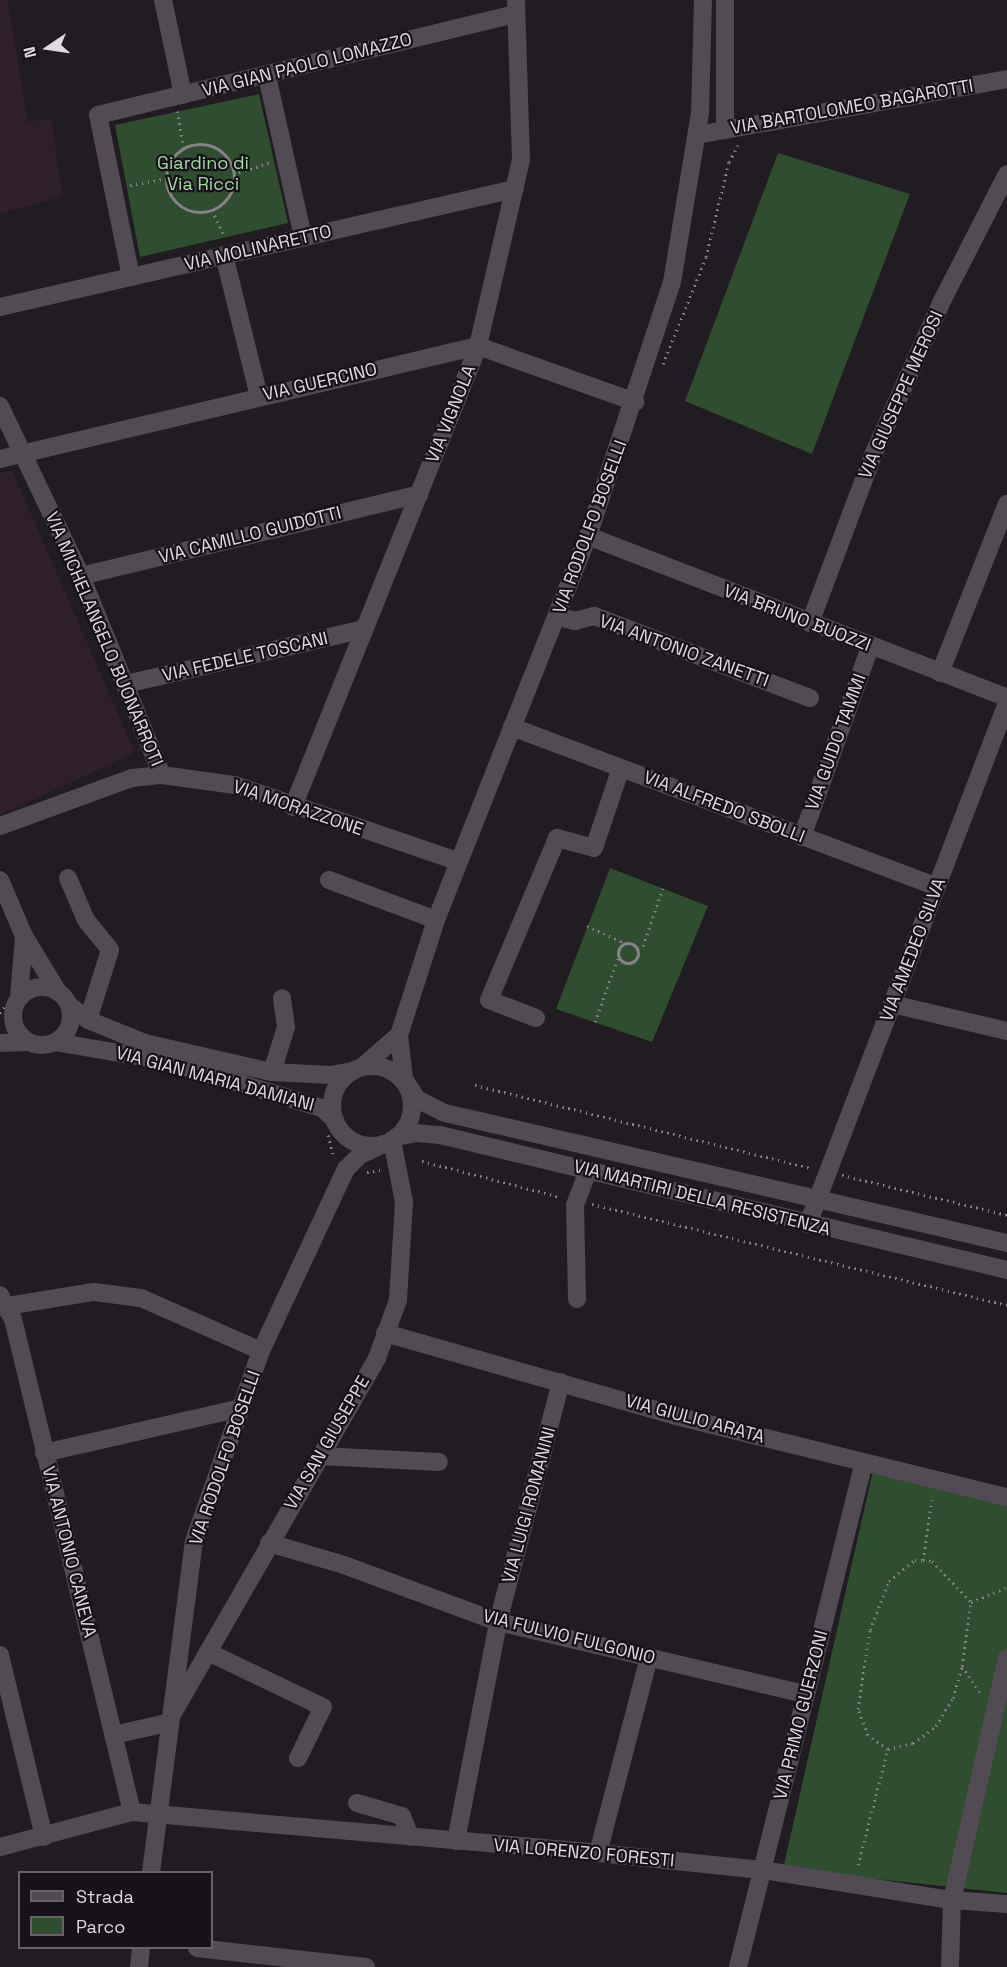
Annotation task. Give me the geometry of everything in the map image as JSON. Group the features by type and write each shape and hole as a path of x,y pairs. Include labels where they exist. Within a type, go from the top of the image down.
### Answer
{"street":[{"path":"163,0 180,101"},
{"name":"VIA RODOLFO BOSELLI","path":"405,1084 399,1035 436,920 457,861 588,536 635,402 672,282 697,135 704,0"},
{"path":"725,0 726,130"},
{"name":"VIA GIAN PAOLO LOMAZZO","path":"131,277 98,115 180,101 516,7"},
{"name":"VIA VIGNOLA","path":"293,807 478,346 521,160 516,7"},
{"path":"267,76 303,237"},
{"name":"VIA BARTOLOMEO BAGAROTTI","path":"697,135 1007,79"},
{"name":"VIA GIUSEPPE MEROSI","path":"810,623 878,443 943,300 1007,174"},
{"name":"VIA MOLINARETTO","path":"0,307 515,189"},
{"path":"224,255 259,396"},
{"path":"478,346 635,402"},
{"name":"VIA GUERCINO","path":"0,459 478,346"},
{"name":"VIA MICHELANGELO BUONARROTI","path":"0,406 81,576 162,776"},
{"name":"VIA CAMILLO GUIDOTTI","path":"81,576 419,494"},
{"path":"939,673 1007,504"},
{"name":"VIA BRUNO BUOZZI","path":"588,536 1007,700"},
{"name":"VIA ANTONIO ZANETTI","path":"557,616 574,621 594,616 810,698"},
{"name":"VIA FEDELE TOSCANI","path":"126,684 365,629"},
{"name":"VIA GUIDO TAMMI","path":"802,837 870,647"},
{"name":"VIA AMEDEO SILVA","path":"808,1224 1007,700"},
{"name":"VIA ALFREDO SBOLLI","path":"512,727 937,887"},
{"path":"536,1018 489,1000 557,838 594,848 621,768"},
{"name":"VIA MORAZZONE","path":"0,826 132,778 162,776 235,784 293,807 457,861"},
{"path":"68,878 86,920 110,950 88,1020"},
{"path":"0,880 24,936 64,999 69,1027 55,1042"},
{"path":"329,880 436,920"},
{"path":"24,936 15,1027 28,1042"},
{"path":"0,1026 16,1002 38,987 64,999"},
{"path":"272,1072 286,1028 282,998"},
{"name":"VIA GIAN MARIA DAMIANI","path":"64,999 88,1020 145,1043 272,1072 330,1075 357,1069"},
{"path":"892,1004 1007,1031"},
{"path":"353,1171 337,1123 335,1092 357,1069 399,1035"},
{"name":"VIA GIAN MARIA DAMIANI","path":"0,1043 28,1042 42,1046 55,1042 166,1061 322,1108 337,1123"},
{"path":"337,1123 362,1144 391,1140 411,1115 411,1097 405,1084 389,1070 357,1069"},
{"name":"VIA MARTIRI DELLA RESISTENZA","path":"405,1084 422,1103 436,1110 1007,1242"},
{"name":"VIA MARTIRI DELLA RESISTENZA","path":"391,1140 432,1134 1007,1270"},
{"name":"VIA RODOLFO BOSELLI","path":"151,1871 159,1817 167,1723 194,1541 261,1351 360,1155 391,1140"},
{"name":"VIA SAN GIUSEPPE","path":"167,1723 377,1359 398,1300 404,1202 391,1140"},
{"path":"643,1184 649,1159"},
{"path":"577,1299 576,1201 588,1171"},
{"path":"2,1303 94,1292 141,1298 261,1351"},
{"name":"VIA ANTONIO CANEVA","path":"2,1303 13,1319 132,1812"},
{"name":"VIA GIULIO ARATA","path":"385,1333 676,1416 1007,1497"},
{"name":"VIA LUIGI ROMANINI","path":"456,1841 498,1622 561,1382"},
{"path":"44,1453 241,1408"},
{"path":"320,1456 440,1462"},
{"name":"VIA PRIMO GUERZONI","path":"738,1967 864,1462"},
{"name":"VIA FULVIO FULGONIO","path":"269,1543 344,1565 498,1622 806,1694"},
{"path":"208,1652 323,1707 298,1758"},
{"path":"0,1655 44,1837"},
{"path":"598,1853 649,1657"},
{"path":"950,1967 952,1900 1007,1658"},
{"path":"113,1735 167,1723"},
{"path":"357,1803 402,1816 410,1838"},
{"path":"0,1846 44,1837 132,1812"},
{"name":"VIA LORENZO FORESTI","path":"132,1812 159,1817 598,1853 762,1870 952,1900 1007,1904"},
{"path":"139,1967 141,1949"},
{"path":"213,1949 366,1967"}],"path":[{"path":"180,101 184,147"},
{"path":"660,366 667,360 706,257 732,154 744,140"},
{"path":"195,144 218,149 227,157 233,174 232,190 212,210 185,210 169,195 165,179 169,163 184,147 195,144"},
{"path":"233,174 274,162"},
{"path":"130,185 165,179"},
{"path":"212,210 222,234"},
{"path":"637,948 643,945 663,888"},
{"path":"587,926 621,941 622,945 594,1022"},
{"path":"619,955 621,960 630,963 638,958 637,948 632,944 622,945"},
{"path":"475,1085 819,1170"},
{"path":"422,1161 576,1201 1007,1305"},
{"path":"353,1171 390,1168"},
{"path":"838,1174 1007,1215"},
{"path":"923,1560 932,1500"},
{"path":"915,1560 932,1561 971,1602 962,1666 953,1698 936,1726 913,1743 888,1749 868,1735 858,1709 861,1672 870,1630 889,1581 915,1560"},
{"path":"971,1602 1005,1588"},
{"path":"962,1666 980,1694"},
{"path":"858,1865 888,1749"}],"shaded area":[{"path":"0,0 8,0 28,122 51,118 63,196 0,214"},
{"path":"12,470 135,753 0,815 0,473"}],"green space":[{"name":"Giardino di Via Ricci","path":"259,94 288,223 140,257 115,125"},
{"path":"778,153 910,194 812,454 685,401"},
{"path":"610,868 708,906 652,1042 556,1009"},
{"path":"874,1466 1007,1495 1007,1893 783,1869"}]}
